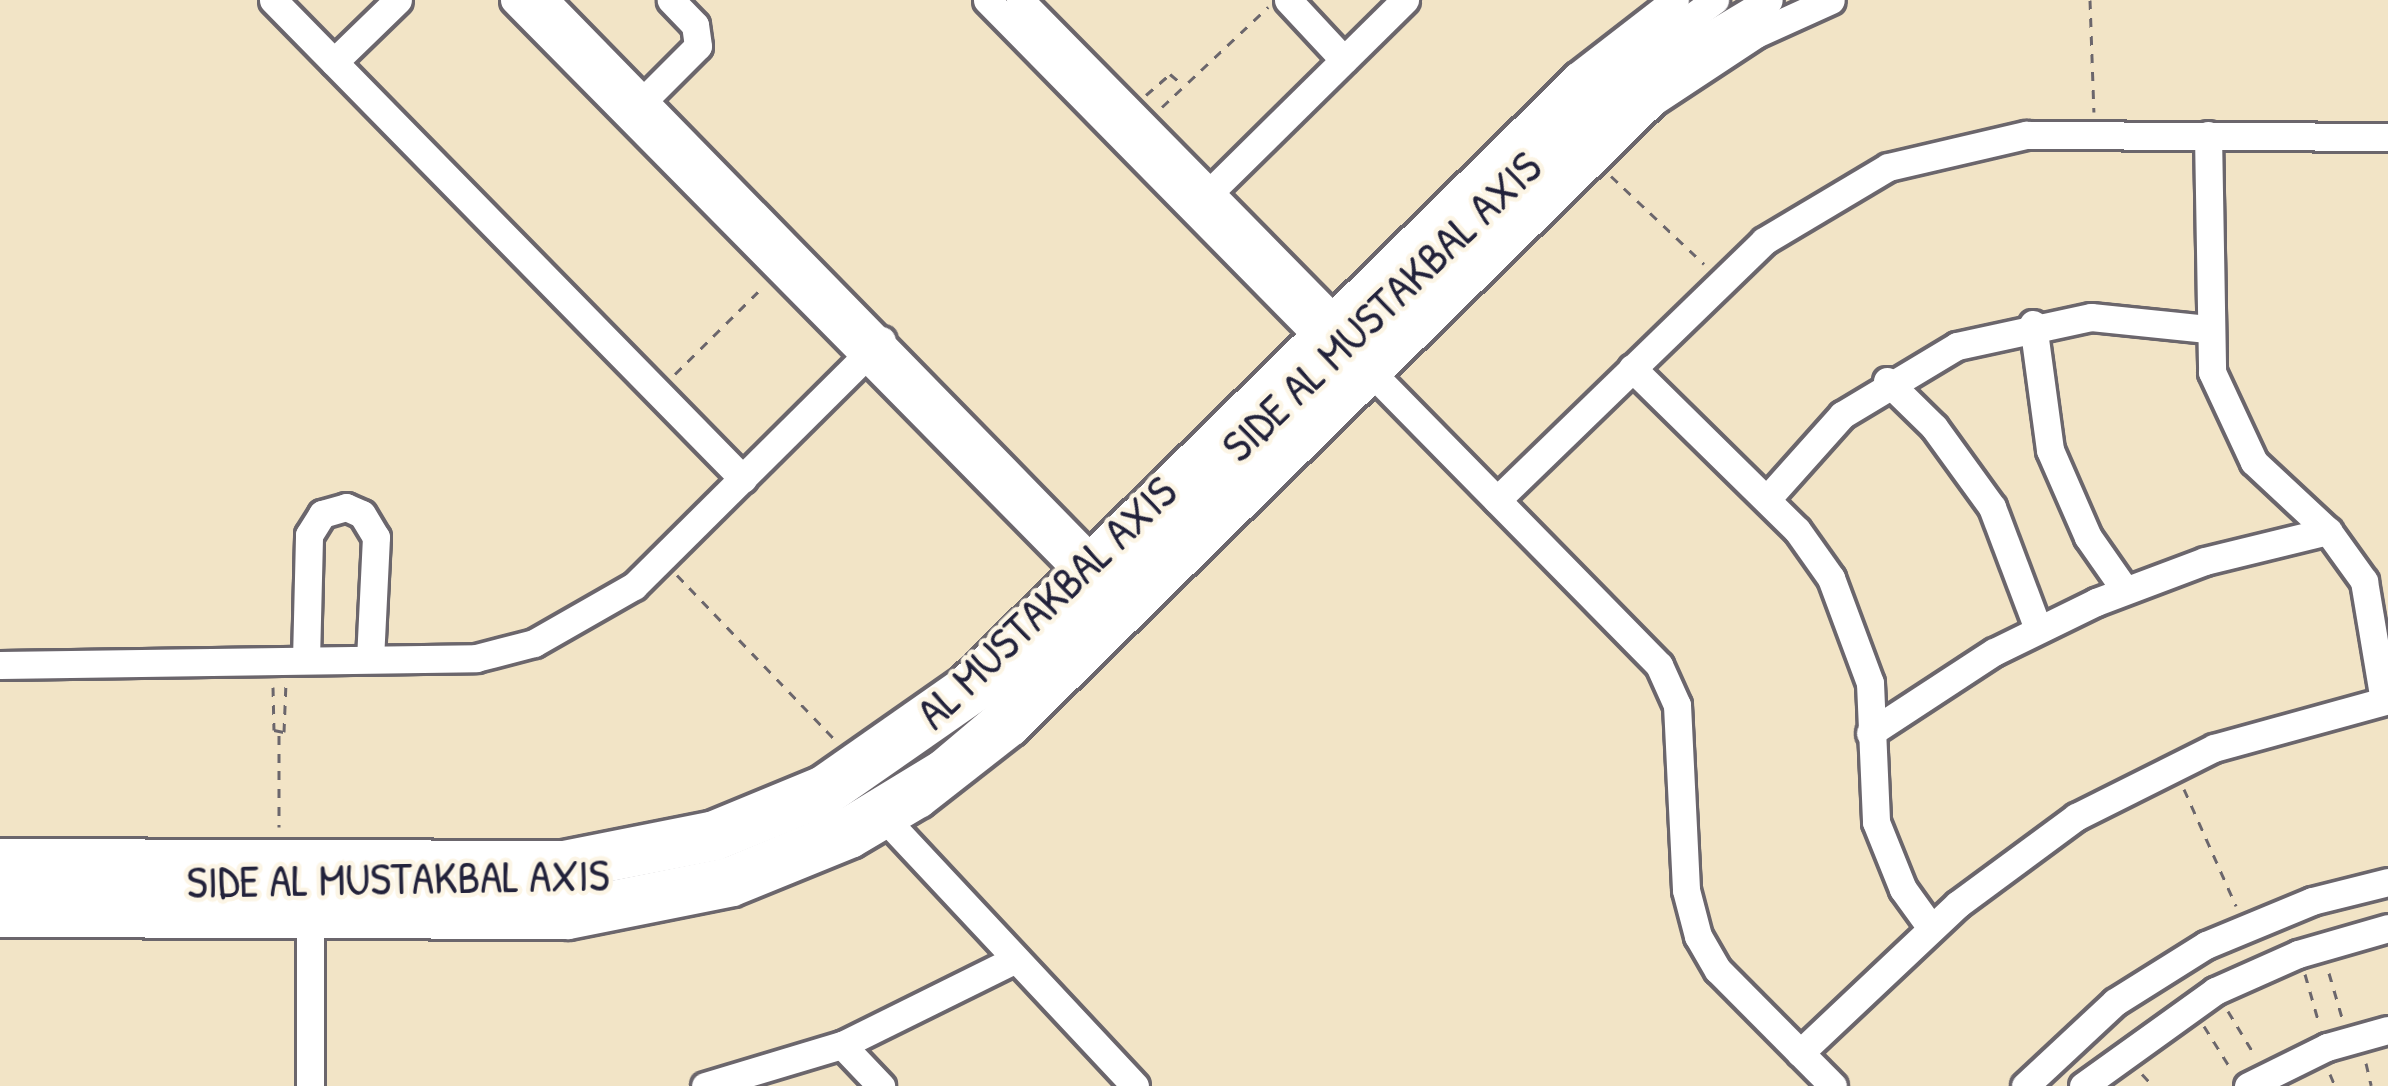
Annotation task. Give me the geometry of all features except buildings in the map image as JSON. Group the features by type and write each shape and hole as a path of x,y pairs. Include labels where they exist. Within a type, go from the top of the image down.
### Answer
{"street":[{"path":"273,0 743,479"},
{"path":"334,62 398,0"},
{"path":"514,0 781,270 874,349"},
{"path":"644,100 698,46 695,25 671,0"},
{"path":"987,0 1201,201 1667,679 1678,719 1692,921 1718,970 1833,1086"},
{"path":"1020,0 1136,118 1201,201"},
{"path":"1288,0 1344,60"},
{"path":"1201,201 1405,0"},
{"name":"SIDE AL MUSTAKBAL AXIS","path":"0,923 310,913 568,925 651,913 774,878 1013,731 1185,543 1343,346 1577,76 1675,0"},
{"name":"AL MUSTAKBAL AXIS","path":"1343,346 1591,91 1715,0"},
{"name":"AL MUSTAKBAL AXIS","path":"0,874 564,876 679,857 794,818 893,763 979,696 1343,346 1640,82 1769,0"},
{"name":"SIDE AL MUSTAKBAL AXIS","path":"1343,346 1592,158 1720,54 1831,0"},
{"path":"563,6 874,349 1098,578"},
{"path":"1497,500 1721,281 1792,219 1888,167 1991,139 2094,134 2388,137"},
{"path":"1800,1052 1931,928 2045,836 2174,765 2298,720 2386,700 2371,601 2328,530 2270,481 2241,440 2212,372 2207,328 2208,135"},
{"path":"1767,499 1821,434 1887,381 1957,346 2033,324 2120,317 2207,328"},
{"path":"2033,324 2036,387 2055,465 2088,537 2125,590"},
{"path":"0,665 476,658 535,643 612,603 663,560 874,349"},
{"path":"1632,368 1767,499 1815,553 1845,603 1867,669 1871,798 1882,845 1931,928"},
{"path":"1887,381 1934,427 1992,507 2038,629"},
{"path":"288,661 309,535 322,514 346,508 362,514 376,537 370,659"},
{"path":"1870,733 2038,629 2125,590 2328,530"},
{"name":"AL MUSTAKBAL AXIS","path":"881,815 969,740 1098,578 1185,543"},
{"name":"SIDE AL MUSTAKBAL AXIS","path":"0,852 598,850 710,825 854,760 1098,578"},
{"path":"881,815 1136,1086"},
{"path":"2025,1086 2115,1002 2244,925 2388,882"},
{"path":"0,901 310,913 310,1086"},
{"path":"2083,1086 2203,998 2310,950 2388,928"},
{"path":"705,1086 842,1045 1013,960"},
{"path":"2252,1082 2338,1044 2388,1030"},
{"path":"842,1045 880,1086"}],"path":[{"path":"1136,118 1184,87 1276,0"},
{"path":"2090,0 2094,134"},
{"path":"1136,118 1169,74 1184,87"},
{"path":"1592,158 1721,281"},
{"path":"657,392 781,270"},
{"path":"663,560 854,760"},
{"path":"279,853 279,732 288,661"},
{"path":"279,732 286,728 288,661"},
{"path":"2174,765 2244,925"},
{"path":"2310,950 2338,1044"},
{"path":"2310,950 2338,1044"},
{"path":"2203,998 2252,1082"},
{"path":"2203,998 2252,1082"},
{"path":"2369,1086 2377,1086"}]}
